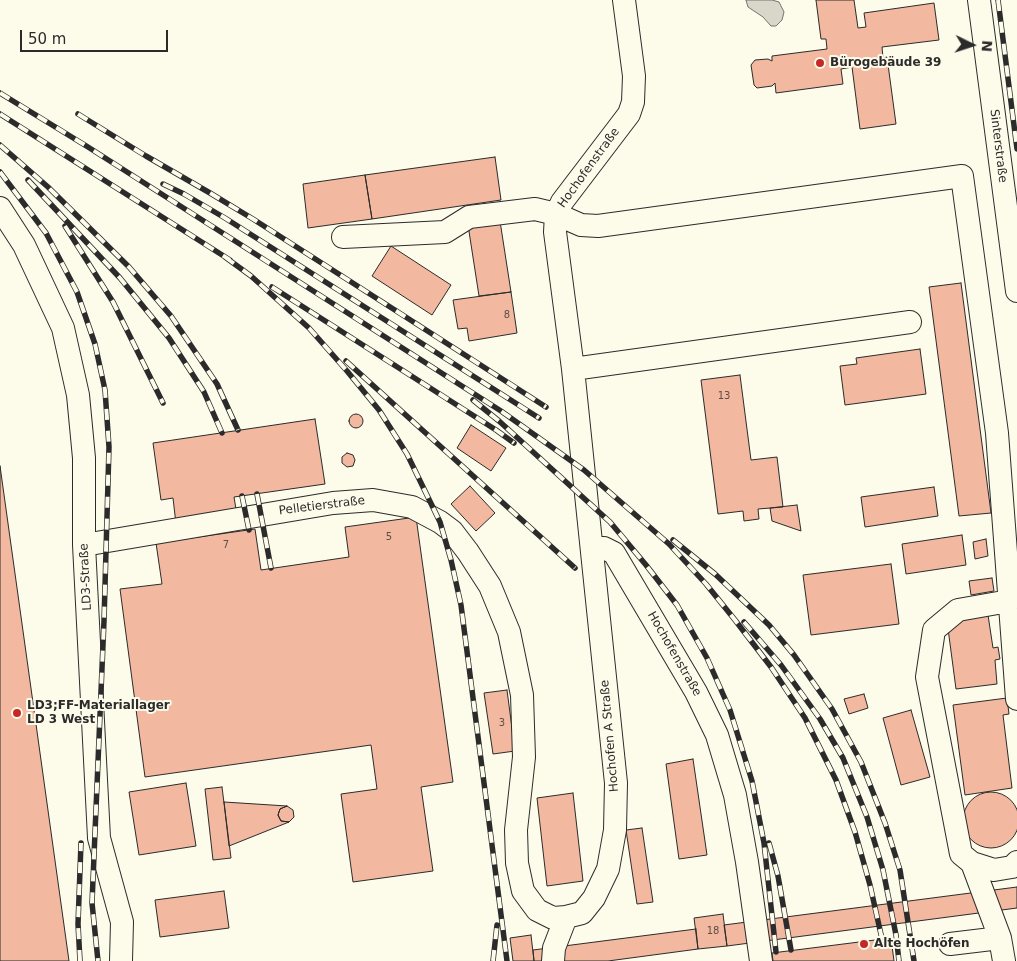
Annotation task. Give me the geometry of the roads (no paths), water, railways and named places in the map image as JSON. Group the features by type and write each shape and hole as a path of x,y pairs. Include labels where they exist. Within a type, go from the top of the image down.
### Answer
{"street":[{"name":"Hochofenstraße","path":"624,0 634,76 633,102 628,114 562,202 556,214 554,232 573,369 592,549 604,548 614,553 696,692 717,735 735,795 747,862 760,961"},
{"name":"Sinterstraße","path":"979,0 1017,291"},
{"path":"343,237 445,232 469,217 535,209 556,214 581,225 598,226 962,176 997,433 1017,699"},
{"name":"LD3-Straße","path":"0,208 24,245 63,328 78,395 84,458 84,546 99,838 122,922 121,961"},
{"path":"573,369 910,322"},
{"name":"Pelletierstraße","path":"84,546 333,503 373,500 412,506 452,531 490,586 509,632 522,695 524,757 516,830 517,863 523,891 537,910 553,918 566,917"},
{"name":"Hochofen A Straße","path":"566,917 582,913 594,898 608,868 615,830 616,783 592,549"},
{"path":"1009,601 958,610 934,630 927,677 961,854 972,863 994,870 1012,866 1017,862"},
{"path":"972,863 1000,938 1004,961"},
{"path":"553,961 554,948 566,917"},
{"path":"950,944 1000,938"}],"railway":[{"path":"998,0 1017,149"},
{"path":"0,93 88,147 501,411 584,470 669,544 706,584 735,620 771,667 805,718 836,780 855,832 870,885 882,939"},
{"path":"0,114 230,260"},
{"path":"78,114 253,219 546,407"},
{"path":"0,145 48,187 129,267 171,316 217,384 238,430"},
{"path":"0,172 46,233 77,292 95,344 105,390 109,447 92,903 98,961"},
{"path":"28,180 120,278 169,338 204,392 222,433"},
{"path":"163,184 225,218 539,418"},
{"path":"65,226 113,302 163,403"},
{"path":"225,257 251,276 309,328 379,410 407,454 440,522 461,605 507,961"},
{"path":"272,287 514,443"},
{"path":"346,361 575,568"},
{"path":"473,400 499,421 610,522 677,605 707,658 730,710 752,781 764,843 776,952"},
{"path":"257,494 271,568"},
{"path":"242,496 249,530"},
{"path":"673,540 715,574 769,625 794,655 832,709 861,762 885,823 900,870 914,961"},
{"path":"744,622 781,665 820,719 843,758 867,817 883,870 896,935 899,961"},
{"path":"80,961 78,924 81,843"},
{"path":"769,843 778,876 791,950"},
{"path":"493,961 497,925"}],"place":[{"name":"Bürogebäude 39","path":"820,63"},
{"name":"LD3;FF-Materiallager LD 3 West","path":"17,713"},
{"name":"Alte Hochöfen","path":"864,944"}]}
